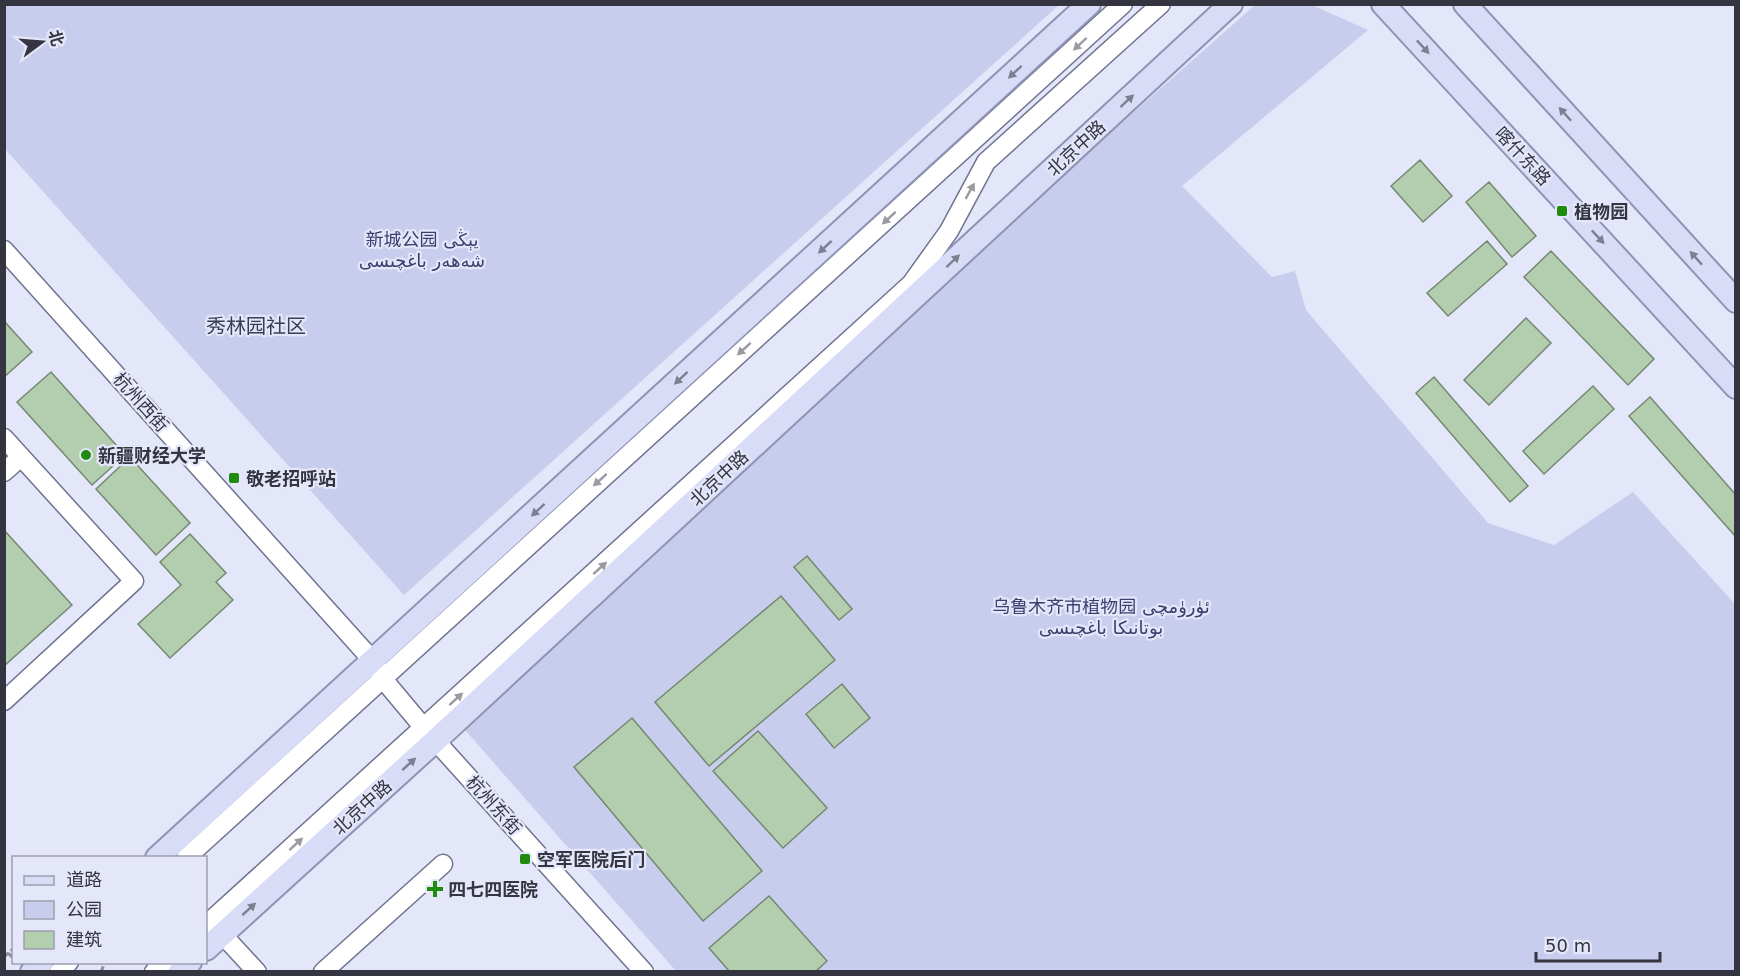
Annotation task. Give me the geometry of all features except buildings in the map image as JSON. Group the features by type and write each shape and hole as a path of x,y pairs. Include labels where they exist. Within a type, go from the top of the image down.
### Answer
{"main road":[{"path":"159,856 378,670 1089,4"},
{"name":"北京中路","path":"211,936 1231,4"},
{"name":"喀什东路","path":"1383,4 1736,387"},
{"path":"1465,4 1736,301"}],"street":[{"path":"188,856 378,670 1123,4"},
{"path":"430,734 911,284 949,231 986,162 1161,4"},
{"name":"杭州西街","path":"4,250 378,670"},
{"path":"4,438 134,581 4,701"},
{"path":"4,472 21,457"},
{"name":"杭州东街","path":"378,670 430,734 644,972"},
{"path":"323,972 443,864"},
{"path":"211,936 257,972"}],"green space":[{"name":"新城公园 يېڭى شەھەر باغچىسى","path":"4,5 1059,5 404,595 5,149"},
{"name":"乌鲁木齐市植物园 ئۈرۈمچى بوتانىكا باغچىسى","path":"1255,5 1312,5 1368,30 1182,186 1272,277 1295,271 1306,310 1488,523 1554,545 1633,492 1735,604 1735,971 676,971 452,715"}],"place":[{"name":"植物园","path":"1562,211"},
{"name":"新疆财经大学","path":"86,455"},
{"name":"敬老招呼站","path":"234,478"},
{"name":"空军医院后门","path":"525,859"},
{"name":"四七四医院","path":"435,889"}],"district":[{"name":"秀林园社区","path":"256,326"}]}
